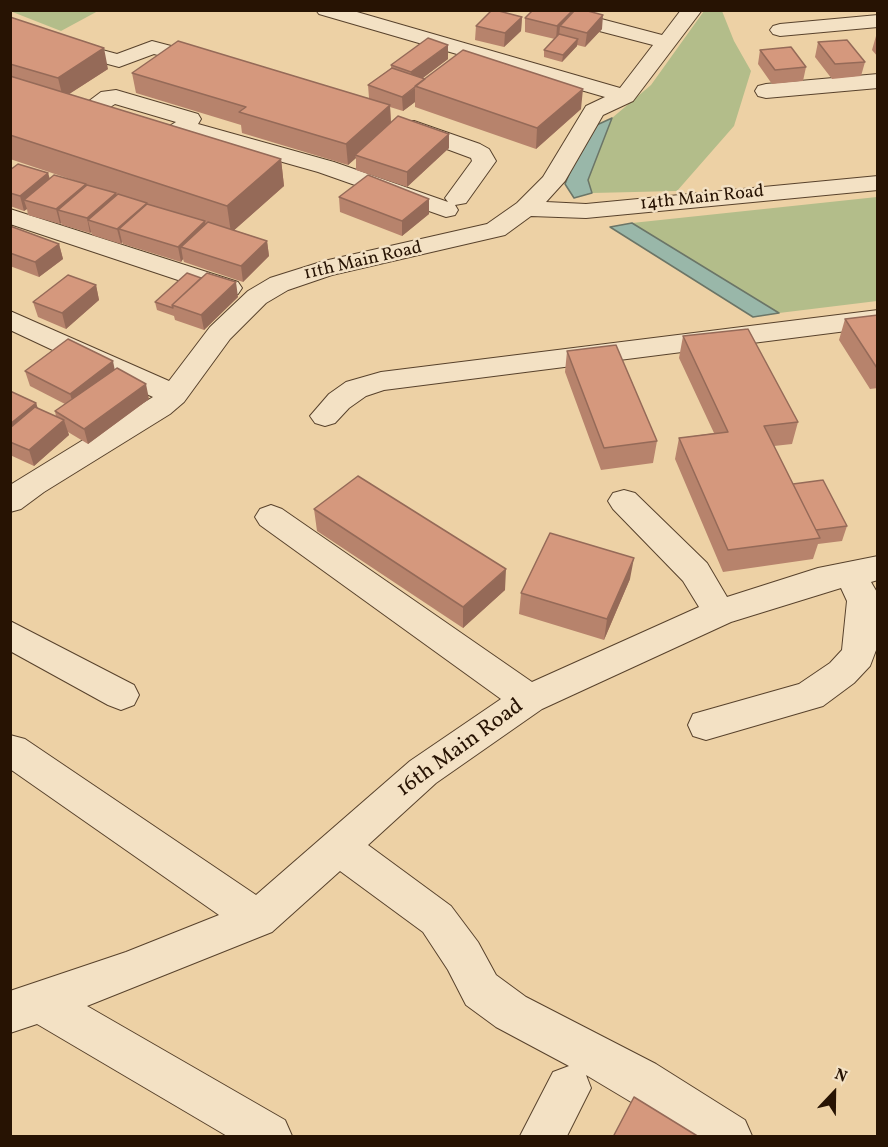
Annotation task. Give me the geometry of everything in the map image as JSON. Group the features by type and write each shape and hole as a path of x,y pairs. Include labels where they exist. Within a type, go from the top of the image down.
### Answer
{"street":[{"path":"326,10 610,104"},
{"path":"541,10 665,42"},
{"path":"184,127 306,170 313,180 330,174 359,179 452,204 464,197 512,218 553,182 610,104 692,10"},
{"path":"780,30 878,21"},
{"path":"10,31 119,61 152,47 224,68"},
{"path":"766,91 878,81"},
{"path":"109,97 190,119 184,127 162,141 91,120 109,97"},
{"path":"380,118 481,154 484,161 452,204"},
{"name":"14th Main Road","path":"512,218 878,183"},
{"path":"10,216 256,297"},
{"name":"11th Main Road","path":"18,486 160,407 174,395 220,333 256,297 279,284 303,275 512,218"},
{"path":"325,416 339,401 356,389 381,381 878,318"},
{"path":"10,319 174,395"},
{"path":"624,501 694,572 719,613"},
{"path":"271,517 529,699"},
{"path":"706,725 810,696 842,673 858,656 862,630 864,571"},
{"name":"16th Main Road","path":"26,1008 258,919 423,772 529,699 719,613 818,581 864,571"},
{"path":"10,633 121,695"},
{"path":"12,750 258,919"},
{"path":"339,847 437,919 463,956 481,990 511,1012 640,1080 729,1137"},
{"path":"26,1008 269,1137"},
{"path":"543,1137 568,1088"}],"green space":[{"path":"11,10 98,11 61,31"},
{"path":"704,11 722,11 734,41 751,71 734,126 677,191 592,193 588,180 612,118 651,85"},
{"path":"877,197 877,301 779,313 632,223"}],"shaded area":[{"path":"612,118 588,180 592,193 574,198 565,184 588,129"},
{"path":"632,223 779,313 753,317 610,227"}],"building":[{"path":"492,10 522,17 505,33 476,26"},
{"path":"533,10 573,10 557,26 525,18"},
{"path":"575,10 603,15 587,33 560,26"},
{"path":"10,17 104,48 58,78 10,64"},
{"path":"559,34 578,39 563,55 544,50"},
{"path":"428,38 448,45 411,72 391,65"},
{"path":"847,40 865,62 835,64 818,42"},
{"path":"178,41 390,105 346,144 239,112 246,107 132,73"},
{"path":"791,47 806,67 775,70 760,50"},
{"path":"463,50 583,89 537,128 415,86"},
{"path":"392,68 425,79 402,97 368,85"},
{"path":"10,76 281,159 227,206 10,135"},
{"path":"398,116 449,134 407,172 355,155"},
{"path":"18,164 48,173 20,196 10,193 10,170"},
{"path":"54,175 86,184 56,209 24,200"},
{"path":"368,175 429,199 402,221 339,197"},
{"path":"87,185 116,193 87,218 58,210"},
{"path":"118,194 147,203 117,229 88,220"},
{"path":"147,204 205,221 178,247 119,229"},
{"path":"208,222 267,241 241,266 181,247"},
{"path":"10,226 59,244 35,262 10,253"},
{"path":"187,273 201,278 172,305 173,308 155,302"},
{"path":"207,273 236,282 201,315 172,305"},
{"path":"68,275 96,285 62,313 33,302"},
{"path":"878,315 878,368 877,368 845,319"},
{"path":"748,329 798,422 764,426 820,538 728,550 679,438 728,432 683,336"},
{"path":"68,339 113,361 70,394 25,371"},
{"path":"616,345 657,441 604,448 567,351"},
{"path":"117,368 146,384 84,429 55,411"},
{"path":"10,391 36,403 10,424"},
{"path":"35,407 64,420 29,450 10,442 10,428"},
{"path":"358,476 506,569 463,607 314,509"},
{"path":"823,480 847,526 816,530 793,484"},
{"path":"550,533 634,558 607,619 521,593"},
{"path":"634,1097 699,1137 613,1137"}]}
